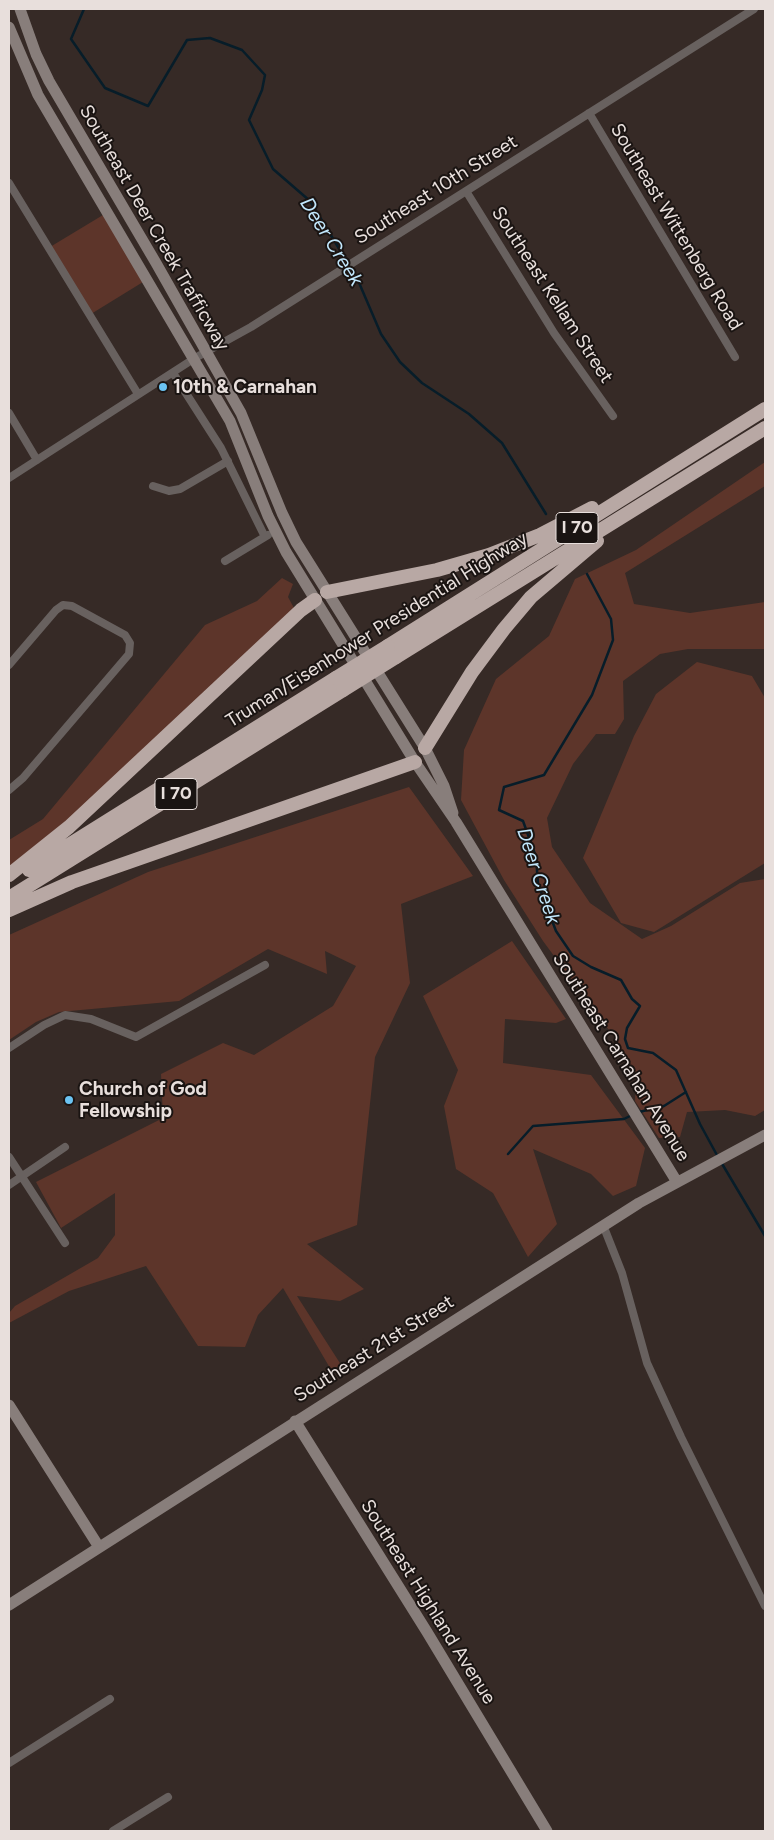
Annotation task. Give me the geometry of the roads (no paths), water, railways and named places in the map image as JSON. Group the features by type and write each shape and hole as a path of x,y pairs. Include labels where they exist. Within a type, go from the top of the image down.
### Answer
{"highway":[{"name":"Truman/Eisenhower Presidential Highway","path":"9,898 765,409"},
{"name":"Truman/Eisenhower Presidential Highway","path":"392,651 663,491 765,428"},
{"path":"328,592 438,570 516,546 690,457"},
{"path":"424,748 472,672 518,612 584,551 663,491"},
{"path":"9,875 69,827 301,610 315,600"},
{"name":"Truman/Eisenhower Presidential Highway","path":"9,882 340,684"},
{"path":"9,910 72,882 415,762"}],"street":[{"name":"Southeast Deer Creek Trafficway","path":"20,9 36,54 49,81 242,413 289,527 424,748"},
{"name":"Southeast 10th Street","path":"9,478 195,358 333,275 754,9"},
{"name":"Southeast Deer Creek Trafficway","path":"9,27 38,95 195,358 232,427 270,534 315,600 415,762"},
{"name":"Southeast Wittenberg Road","path":"589,112 735,358"},
{"path":"10,189 138,394"},
{"name":"Southeast Kellam Street","path":"466,191 554,333 613,416"},
{"path":"173,373 228,461 270,534 225,562"},
{"path":"9,413 37,460"},
{"path":"153,486 169,491 180,489 228,461"},
{"path":"315,600 328,592"},
{"path":"9,665 56,610 64,605 72,606 125,635 130,644 130,652 122,662 23,778 9,790"},
{"path":"415,762 424,748"},
{"name":"Southeast Carnahan Avenue","path":"424,748 444,786 456,822"},
{"name":"Southeast Carnahan Avenue","path":"415,762 456,822 677,1182"},
{"path":"9,1048 44,1025 65,1015 91,1019 136,1037 265,965"},
{"name":"Southeast 21st Street","path":"9,1604 295,1420 603,1226 677,1182 765,1135"},
{"path":"9,1185 65,1147"},
{"path":"9,1158 66,1242"},
{"path":"603,1226 622,1273 648,1363 681,1437 765,1606"},
{"path":"9,1405 98,1547"},
{"name":"Southeast Highland Avenue","path":"295,1420 427,1632 547,1831"},
{"path":"9,1763 110,1699"},
{"path":"113,1831 168,1797"}],"waterway":[{"name":"Deer Creek","path":"84,9 71,39 105,88 148,106 187,40 210,38 242,50 265,75 262,90 249,120 273,169 310,201 357,278 381,334 400,362 422,383 469,414 502,443 546,514"},
{"name":"Deer Creek","path":"587,574 611,619 613,640 592,695 544,775 504,787 499,810 523,821 536,857 538,884 556,931 573,956 591,967 621,980 632,999 640,1006 627,1028 625,1039 628,1048 653,1053 676,1070 700,1124 718,1157"},
{"path":"639,1112 664,1106 686,1092"},
{"path":"508,1154 533,1126 624,1119 632,1115"},
{"name":"Deer Creek","path":"721,1162 765,1236"}],"place":[{"name":"10th & Carnahan","path":"163,387"},
{"name":"Church of God Fellowship","path":"69,1100"}]}
